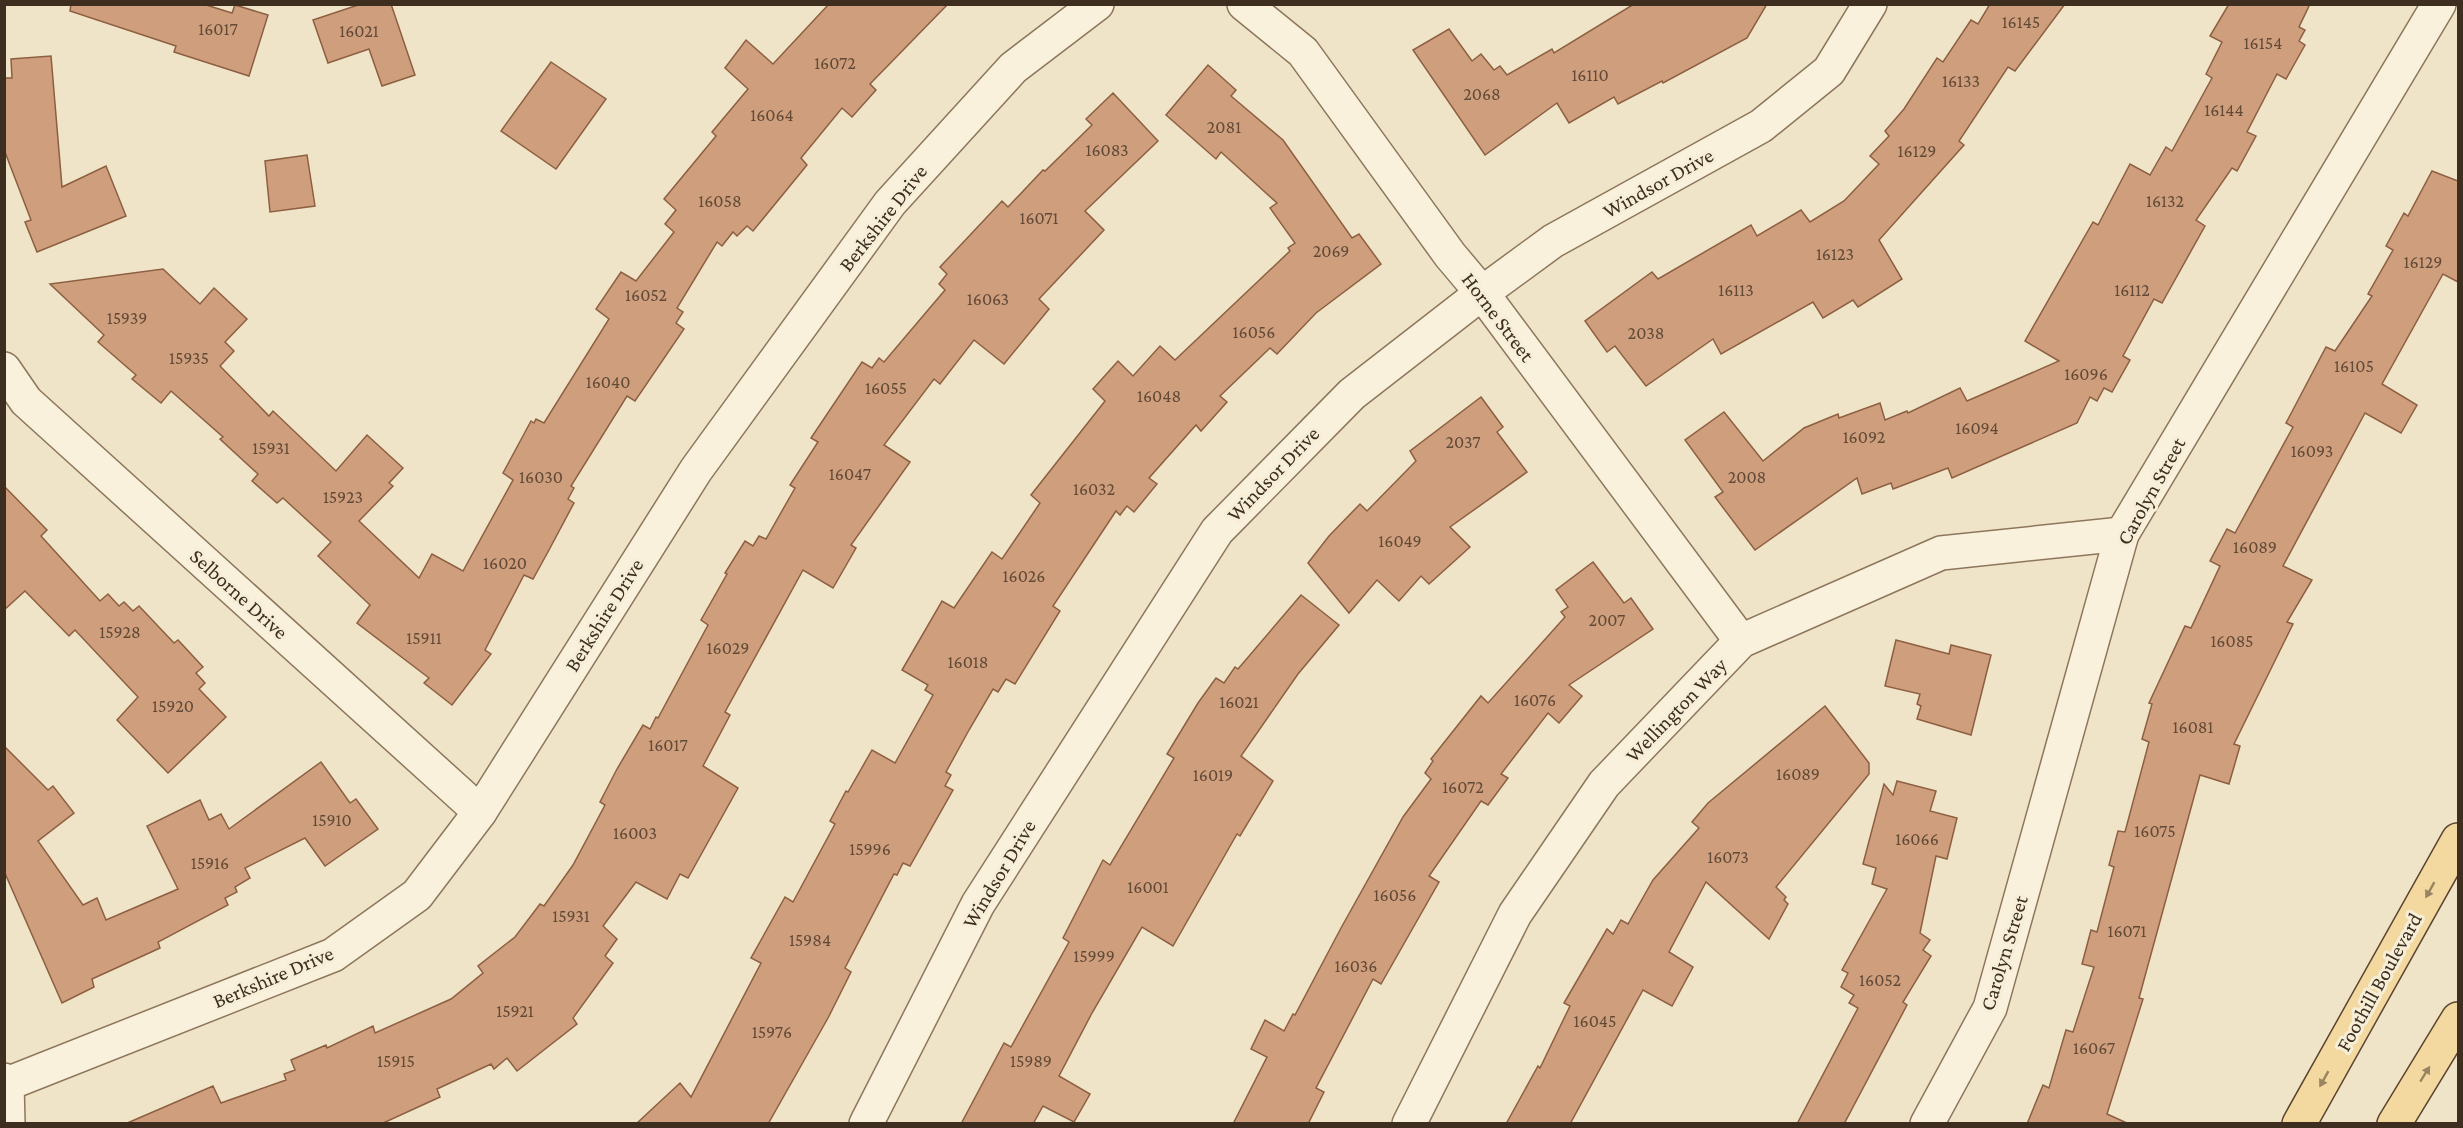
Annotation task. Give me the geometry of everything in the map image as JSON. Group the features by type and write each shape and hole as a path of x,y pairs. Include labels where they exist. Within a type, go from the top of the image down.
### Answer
{"main road":[{"name":"Foothill Boulevard","path":"2299,1124 2458,840"},
{"path":"2394,1124 2458,1019"}],"street":[{"name":"Berkshire Drive","path":"6,1082 333,955 417,895 480,812 696,470 890,202 1012,68 1097,4"},
{"name":"Horne Street","path":"1244,4 1303,52 1450,255 1482,293 1741,641"},
{"name":"Windsor Drive","path":"866,1124 978,904 1217,531 1352,394 1482,293 1553,241 1761,126 1829,71 1870,4"},
{"name":"Carolyn Street","path":"1927,1124 1990,1008 2122,534 2439,4"},
{"name":"Selborne Drive","path":"4,369 27,401 480,812"},
{"name":"Wellington Way","path":"1409,1124 1515,914 1604,784 1741,641 1941,553 2122,534"},
{"path":"6,1082 8,1124"}],"building":[{"path":"71,4 203,4 232,13 235,5 268,15 249,76 174,52 176,46 70,11"},
{"path":"361,4 391,4 415,75 382,86 369,49 328,63 313,20"},
{"path":"829,4 948,4 870,84 876,90 852,117 842,108 801,158 807,165 753,231 747,226 737,236 733,232 722,246 717,242 677,308 683,312 676,323 684,329 635,401 627,396 571,486 574,488 568,499 574,503 549,550 533,579 524,575 485,650 491,654 452,705 424,683 429,678 357,623 370,605 318,556 331,542 283,498 277,503 252,481 258,474 220,439 223,437 171,391 161,403 132,379 136,375 98,342 104,335 50,284 163,269 200,304 214,288 247,319 225,342 234,351 220,366 269,416 273,411 336,471 367,435 403,468 389,483 393,486 359,521 419,578 432,554 463,571 513,480 503,473 531,421 534,423 536,419 544,423 609,319 596,309 621,272 636,281 674,232 665,224 676,210 664,199 716,136 712,132 748,89 725,68 746,40 773,64"},
{"path":"1634,4 1767,4 1747,38 1663,83 1662,81 1618,104 1614,97 1569,123 1557,103 1485,155 1413,50 1449,29 1472,61 1481,54 1494,70 1500,66 1507,75 1552,49 1554,53"},
{"path":"1990,4 2065,4 2015,71 2008,67 1959,141 1964,145 1879,240 1902,279 1858,307 1853,300 1823,318 1813,302 1721,354 1713,339 1646,386 1615,346 1607,352 1585,321 1652,272 1658,279 1751,225 1757,236 1801,210 1810,222 1844,201 1879,164 1870,156 1889,136 1885,131 1904,109 1937,58 1943,62 1971,20 1978,24"},
{"path":"2229,4 2310,4 2299,27 2305,30 2299,41 2305,45 2286,79 2277,74 2247,132 2256,136 2237,171 2232,168 2196,220 2205,226 2162,303 2154,299 2123,356 2130,360 2112,392 2104,388 2097,401 2090,397 2077,423 1952,478 1948,468 1893,489 1891,483 1862,494 1857,478 1755,550 1715,497 1723,492 1685,440 1724,412 1763,461 1804,428 1838,414 1839,418 1880,403 1885,420 1907,411 1908,413 1960,388 1967,401 2059,361 2025,341 2093,222 2098,225 2130,164 2150,175 2166,147 2172,151 2212,78 2206,74 2222,42 2210,36"},
{"path":"51,56 62,187 106,166 126,216 37,252 25,222 31,220 5,152 5,78 12,78 11,59"},
{"path":"551,62 606,99 556,169 501,131"},
{"path":"1208,65 1236,90 1231,96 1283,140 1352,238 1359,234 1381,264 1316,313 1277,354 1270,348 1220,396 1227,402 1201,431 1196,425 1149,478 1157,484 1134,512 1127,506 1120,515 1116,511 1053,606 1060,611 1015,684 1006,679 998,692 993,689 969,730 946,772 951,775 945,786 953,790 910,866 903,863 897,875 894,874 845,968 851,972 828,1018 768,1124 636,1124 680,1083 691,1097 761,963 751,958 785,897 793,902 835,824 830,821 846,791 848,792 872,750 895,763 933,695 925,690 928,685 902,670 942,601 954,608 992,552 1002,559 1040,503 1031,495 1105,401 1093,389 1118,361 1133,376 1160,346 1175,360 1290,251 1288,248 1295,243 1270,208 1277,203 1221,152 1216,159 1166,115"},
{"path":"1113,93 1158,141 1085,211 1104,230 1039,299 1049,309 1004,364 974,340 940,384 934,379 884,445 910,462 851,545 856,548 833,588 803,570 725,712 730,715 703,766 738,788 688,878 680,874 667,899 636,882 603,926 617,939 605,956 613,963 573,1018 577,1024 517,1071 507,1058 494,1069 491,1064 437,1089 440,1097 381,1124 125,1124 213,1086 221,1103 286,1080 284,1074 295,1070 291,1060 326,1045 327,1048 373,1026 375,1033 451,999 483,973 478,966 515,937 540,904 544,906 573,865 605,805 600,802 617,769 643,725 650,729 656,717 658,718 708,625 701,620 727,574 725,573 745,541 753,546 759,536 766,539 795,488 790,485 818,442 811,438 862,362 872,368 879,358 884,362 945,290 939,284 947,274 940,267 1002,201 1008,207 1043,170 1045,171 1092,125 1086,119"},
{"path":"307,155 315,206 270,212 265,161"},
{"path":"2432,171 2458,181 2458,282 2443,274 2382,384 2417,405 2401,433 2365,413 2283,566 2312,580 2287,622 2293,624 2234,744 2240,746 2229,784 2200,775 2139,998 2143,999 2107,1114 2129,1124 2027,1124 2043,1085 2049,1088 2066,1030 2073,1032 2094,967 2082,964 2091,930 2097,932 2114,867 2109,865 2118,831 2125,832 2149,742 2142,739 2152,704 2149,703 2185,626 2191,628 2220,566 2210,561 2227,529 2235,533 2293,427 2286,423 2326,347 2335,351 2372,296 2368,294 2393,250 2386,246 2404,213 2408,216"},
{"path":"1481,397 1503,427 1497,432 1527,472 1450,527 1470,547 1429,584 1421,576 1399,601 1377,580 1349,613 1308,563 1329,536 1360,504 1367,511 1416,461 1410,451"},
{"path":"4,486 47,530 41,536 100,601 108,594 119,606 124,602 133,611 139,606 174,643 178,640 203,667 196,673 205,683 199,689 226,717 168,773 117,720 138,697 75,630 69,636 25,591 4,610"},
{"path":"1593,562 1624,603 1631,598 1653,629 1569,685 1582,696 1559,723 1548,713 1501,774 1508,778 1488,805 1481,801 1429,876 1439,882 1381,984 1373,979 1316,1088 1324,1092 1308,1124 1233,1124 1267,1057 1251,1049 1265,1020 1284,1031 1293,1014 1295,1015 1403,817 1431,779 1425,773 1433,761 1431,759 1481,696 1488,703 1565,617 1561,612 1568,607 1556,590"},
{"path":"1301,595 1339,625 1298,674 1241,756 1273,781 1240,836 1237,834 1173,946 1142,927 1092,1013 1059,1076 1090,1094 1074,1122 1043,1106 1033,1124 961,1124 1004,1043 1011,1047 1069,942 1063,938 1103,860 1110,865 1174,758 1167,754 1198,703 1216,678 1224,683 1235,667 1238,669"},
{"path":"1896,640 1949,654 1951,645 1991,655 1971,735 1917,719 1921,706 1917,704 1920,694 1885,686"},
{"path":"1825,706 1869,763 1869,774 1776,887 1786,897 1784,900 1788,904 1769,939 1706,882 1669,952 1693,967 1672,1006 1643,990 1570,1124 1506,1124 1538,1066 1540,1068 1570,1006 1564,1003 1607,929 1613,934 1621,920 1628,924 1653,880 1699,828 1692,822 1708,803"},
{"path":"4,746 48,790 53,786 74,813 38,841 83,905 97,898 106,920 178,889 147,826 200,800 209,820 221,814 229,829 321,762 350,803 356,799 378,829 325,866 305,838 245,868 250,878 235,887 237,892 225,898 228,905 158,942 160,948 92,979 94,987 62,1003 4,871"},
{"path":"1897,781 1936,791 1930,811 1957,818 1947,859 1936,856 1920,933 1930,940 1923,950 1931,956 1903,1002 1907,1005 1844,1124 1797,1124 1858,1008 1849,1003 1854,995 1841,987 1848,973 1842,970 1887,889 1872,884 1876,868 1863,864 1884,784 1893,795"}]}
